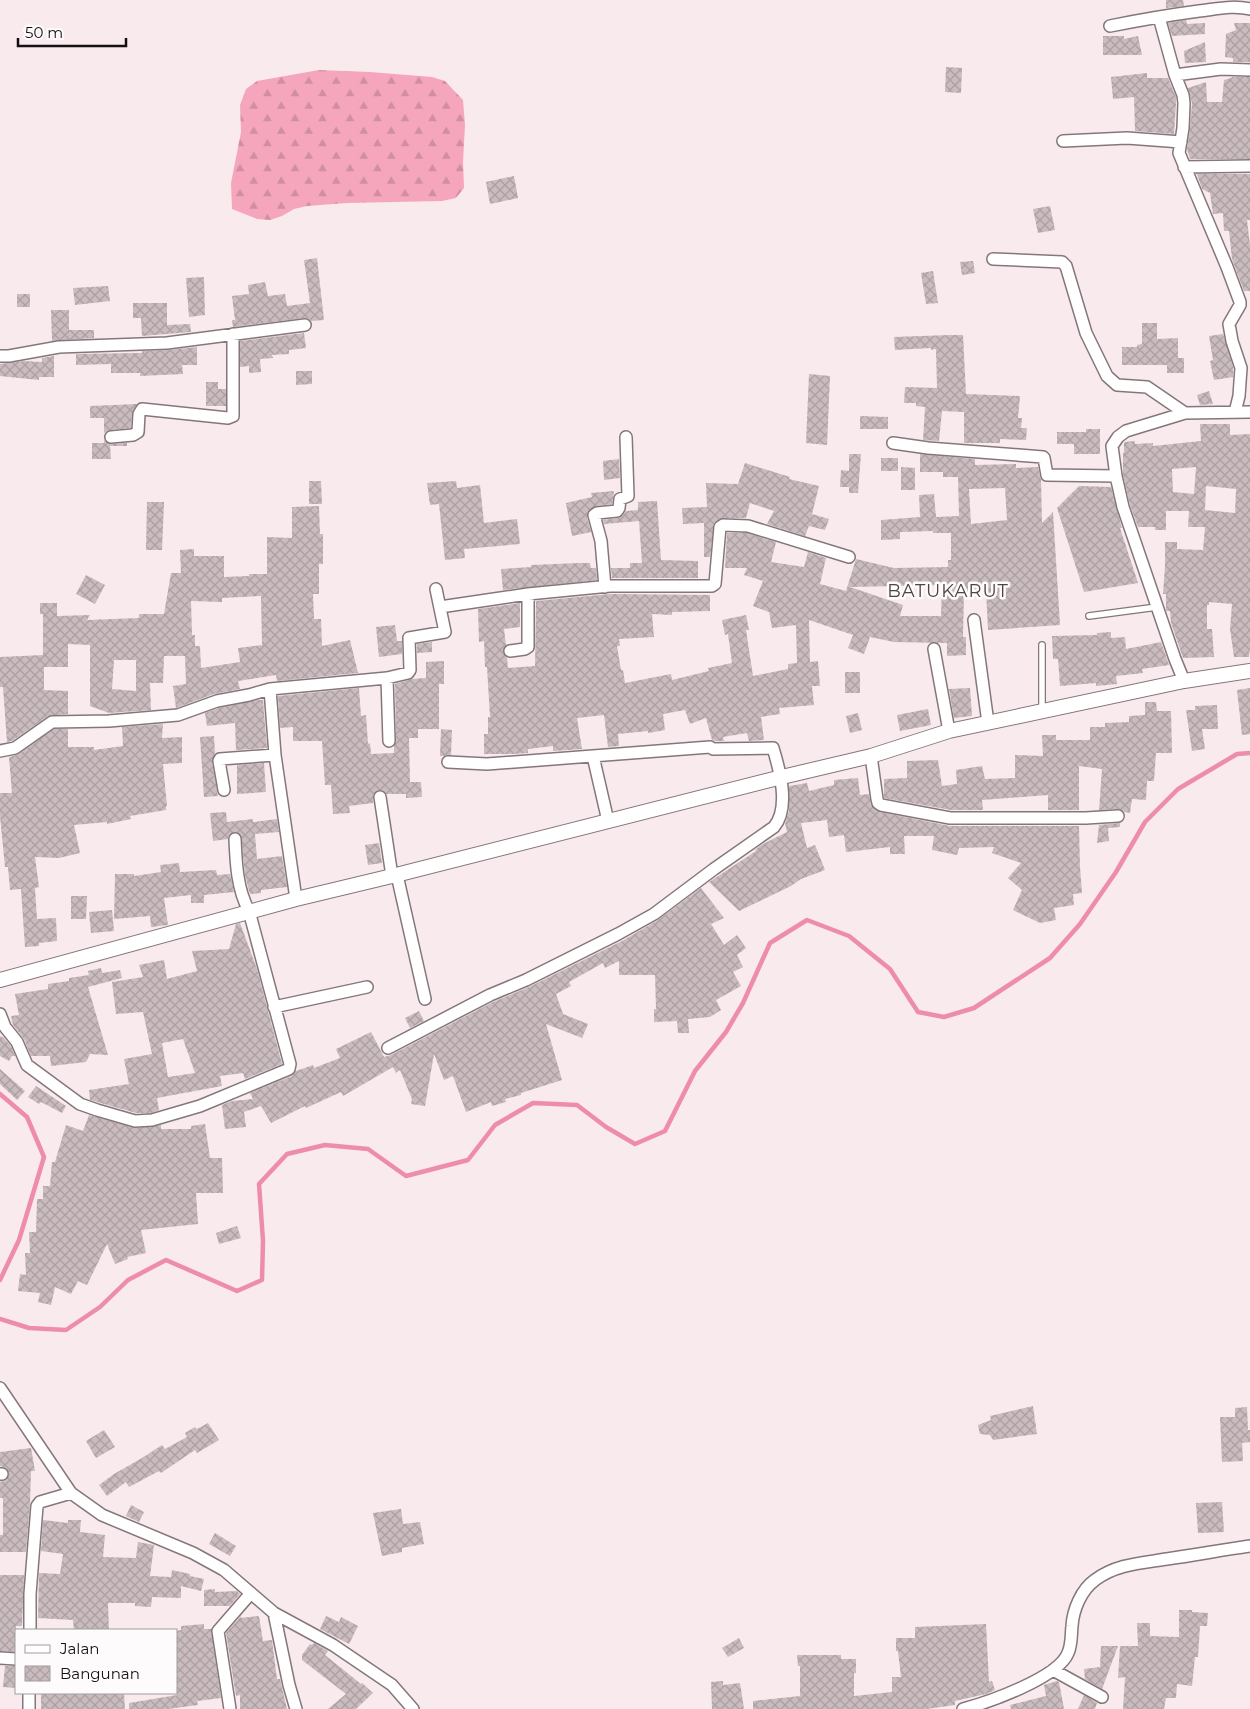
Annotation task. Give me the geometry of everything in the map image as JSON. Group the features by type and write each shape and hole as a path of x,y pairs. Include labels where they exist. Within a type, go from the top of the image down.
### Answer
{"street":[{"path":"1110,26 1159,16 1224,7 1240,6 1250,8"},
{"path":"1159,16 1175,75 1184,95 1184,128 1179,153 1204,210 1240,302 1228,324 1241,368 1239,396 1234,412"},
{"path":"1175,75 1221,69 1250,70"},
{"path":"1063,140 1127,138 1181,142"},
{"path":"1184,167 1250,166"},
{"path":"993,259 1062,262 1066,266 1086,333 1107,376 1117,385 1147,387 1185,413"},
{"path":"0,356 59,347 167,343 306,325"},
{"path":"111,437 133,435 138,432 139,414 142,409 228,418 233,416 233,334"},
{"path":"1184,682 1123,507 1112,446 1118,436 1126,431 1185,413 1250,412"},
{"path":"605,587 601,542 594,515 616,511 619,508 620,499 628,496 626,437"},
{"path":"893,443 928,448 1043,457 1047,475 1116,476"},
{"path":"440,607 528,594 605,587 714,585 720,527 724,526 748,526 849,556"},
{"path":"0,751 16,748 52,722 108,721 178,715 217,701 270,689 349,680 387,678 410,672 410,637 445,632 436,589"},
{"path":"510,651 528,647 528,594"},
{"path":"974,620 988,723"},
{"path":"934,649 949,731"},
{"path":"0,980 249,911 872,756 949,731 1184,682 1250,671"},
{"path":"387,678 389,741"},
{"path":"270,689 275,755 296,899"},
{"path":"388,1048 490,995 526,980 618,934 654,914 714,868 774,828 780,821 782,814 782,777 773,748 713,749 710,747 487,764 448,762"},
{"path":"224,790 220,759 275,755"},
{"path":"593,756 608,821"},
{"path":"872,756 877,799 881,805 950,818 1086,818 1118,816"},
{"path":"380,797 394,876 425,999"},
{"path":"0,1014 5,1027 17,1042 27,1065 80,1104 134,1121 152,1120 200,1106 289,1069 290,1064 249,911 244,901 238,878 235,839"},
{"path":"274,1007 367,987"},
{"path":"0,1388 71,1493 102,1515 193,1553 224,1570 274,1613 333,1645 392,1686 413,1709"},
{"path":"30,1629 30,1594 37,1506 40,1502 71,1493"},
{"path":"963,1709 986,1706 1060,1665 1066,1658 1069,1649 1073,1614 1082,1594 1089,1585 1103,1575 1142,1562 1250,1546"},
{"path":"230,1709 218,1630 251,1594"},
{"path":"274,1613 289,1686 296,1709"},
{"path":"0,1658 15,1659"},
{"path":"1053,1670 1102,1697"},
{"path":"29,1694 29,1709"}],"lane":[{"path":"1089,616 1157,607"},
{"path":"1042,645 1042,712"}],"green space":[{"path":"319,70 432,77 445,81 463,100 465,125 464,188 456,198 442,201 347,203 307,206 294,209 270,220 257,219 232,209 231,183 241,132 240,105 246,89 257,81"}],"building":[{"path":"1166,0 1183,0 1184,6 1166,8"},
{"path":"1186,20 1187,24 1205,23 1205,34 1172,36 1168,23"},
{"path":"1234,23 1250,23 1250,62 1233,62 1233,58 1225,57 1226,34 1236,30"},
{"path":"1103,36 1124,36 1124,39 1138,36 1142,55 1103,55"},
{"path":"1205,42 1206,62 1185,63 1184,51"},
{"path":"946,67 962,68 961,93 945,92"},
{"path":"1147,73 1147,78 1168,78 1176,97 1174,134 1135,131 1134,97 1113,99 1111,77"},
{"path":"1232,77 1250,77 1250,159 1190,159 1187,149 1192,103 1188,88 1206,82 1207,102 1222,102 1224,80"},
{"path":"1197,174 1250,174 1250,220 1247,220 1250,245 1250,291 1244,291 1232,259 1229,231 1224,231 1223,213 1213,214 1210,193 1202,189"},
{"path":"514,176 518,198 490,204 486,182"},
{"path":"1050,206 1055,230 1038,233 1033,209"},
{"path":"317,258 324,320 311,321 308,318 304,318 233,327 232,320 235,320 232,296 249,294 248,285 265,282 268,296 285,294 287,306 310,303 304,260"},
{"path":"973,261 975,273 962,275 960,262"},
{"path":"933,271 938,303 926,304 921,273"},
{"path":"204,277 205,315 189,317 186,278"},
{"path":"108,286 110,301 75,305 73,288"},
{"path":"17,294 30,294 30,307 17,307"},
{"path":"133,303 167,303 167,325 190,324 191,332 142,336 141,318 133,318"},
{"path":"51,310 69,310 69,330 94,330 94,338 52,341"},
{"path":"1142,323 1157,323 1157,339 1178,338 1178,358 1184,358 1184,373 1167,373 1167,365 1122,365 1122,347 1137,347 1137,345 1142,344"},
{"path":"304,333 306,348 289,350 289,354 272,355 273,358 260,359 261,372 249,373 249,366 240,367 240,341"},
{"path":"1223,334 1233,367 1233,377 1214,380 1210,361 1213,360 1209,336"},
{"path":"963,335 966,394 1020,396 1018,418 1022,418 1021,428 1027,428 1026,440 1000,439 1000,443 964,443 964,412 942,411 939,441 923,440 925,407 916,406 916,403 904,403 905,387 937,388 936,349 895,350 894,337"},
{"path":"197,347 197,365 182,365 183,374 140,376 140,373 111,373 111,364 76,365 76,354 142,353 142,351"},
{"path":"54,356 54,377 39,377 39,380 0,376 0,364 24,361 42,362 42,358"},
{"path":"296,371 312,371 312,384 296,385"},
{"path":"809,374 830,376 827,445 806,443"},
{"path":"206,382 218,382 218,389 226,389 226,406 206,406"},
{"path":"1209,391 1213,404 1200,405 1197,395"},
{"path":"137,404 132,413 131,428 110,430 104,433 104,418 90,418 90,406"},
{"path":"860,416 888,417 888,429 860,429"},
{"path":"1200,424 1230,424 1230,435 1250,434 1249,657 1234,657 1230,629 1232,604 1209,602 1209,605 1207,605 1207,629 1212,629 1214,657 1183,658 1171,623 1170,611 1166,611 1166,594 1163,594 1165,542 1177,542 1177,549 1203,550 1205,527 1188,527 1189,511 1166,511 1166,530 1155,530 1155,527 1138,527 1130,505 1123,475 1124,442 1135,441 1135,444 1153,443 1153,446 1201,441","holes":["1196,467 1194,494 1173,492 1172,469","1206,486 1236,489 1235,513 1205,510"]},
{"path":"1086,429 1100,429 1100,454 1074,454 1074,444 1057,444 1057,432 1086,432"},
{"path":"104,440 111,444 127,443 127,446 110,446 111,459 92,459 92,443 104,443"},
{"path":"849,454 861,454 858,493 849,493 849,487 840,487 841,470 849,471"},
{"path":"920,454 975,459 975,465 1016,464 1016,468 1038,467 1041,480 1042,523 1053,512 1060,625 988,630 986,591 964,592 963,637 966,637 966,655 947,656 947,643 894,642 870,637 864,654 848,648 853,635 809,620 810,662 818,661 820,686 812,686 814,705 779,708 780,714 761,717 764,740 749,741 747,733 723,737 724,741 712,740 706,718 690,724 685,710 663,714 665,730 648,733 648,731 618,734 619,746 608,747 604,715 577,718 582,749 553,751 553,746 528,749 528,753 484,754 484,734 488,734 488,717 490,717 484,641 479,642 478,609 520,603 520,627 504,629 506,645 503,652 507,658 508,668 535,666 536,601 610,594 710,595 710,611 672,612 672,615 652,614 654,637 619,639 620,646 617,646 625,683 671,674 672,680 709,671 708,668 732,663 728,634 725,635 722,620 746,615 749,630 746,630 753,676 788,669 788,664 797,663 796,625 772,628 769,612 753,606 763,581 744,575 747,568 725,568 727,533 747,533 776,542 771,562 804,567 808,552 826,558 820,584 846,591 856,559 894,568 948,567 948,560 951,560 951,533 933,533 933,531 900,532 900,539 881,540 881,520 920,517 919,495 934,494 936,517 959,516 958,477 943,477 943,472 920,472","holes":["1005,488 1007,520 971,524 969,489","942,585 941,616 900,616 903,605 850,587"]},
{"path":"881,458 898,458 898,471 881,471"},
{"path":"619,459 620,478 604,480 603,461"},
{"path":"745,463 790,477 789,479 819,486 812,514 829,519 825,530 809,526 805,536 767,524 774,511 750,503 746,518 723,518 714,523 710,557 704,557 704,523 683,524 682,508 707,507 706,483 738,484"},
{"path":"901,467 915,468 915,490 901,490"},
{"path":"309,481 321,481 322,504 309,504"},
{"path":"456,481 457,488 480,485 484,523 517,519 520,544 464,549 465,558 445,560 439,504 430,505 427,483"},
{"path":"1079,486 1111,487 1122,528 1120,528 1138,583 1084,592 1057,508"},
{"path":"614,491 612,504 596,506 587,512 591,532 572,536 566,503 592,497 591,493"},
{"path":"657,501 661,560 698,561 698,578 612,578 611,568 630,568 630,563 642,563 639,521 604,524 603,520 618,518 626,511 638,510 638,502"},
{"path":"147,502 164,502 162,550 146,550"},
{"path":"319,506 320,534 323,534 323,564 319,564 319,594 313,594 314,619 321,619 322,646 350,640 358,673 277,681 276,675 238,681 240,689 214,694 176,708 173,686 186,684 185,656 164,656 163,683 150,683 151,710 109,713 90,706 90,645 68,644 68,667 44,667 44,690 68,691 68,714 48,716 12,741 7,742 3,687 0,687 0,657 43,655 43,614 40,614 40,603 57,603 57,616 90,615 87,620 139,618 139,614 164,614 171,573 181,573 180,550 194,549 194,556 224,556 224,577 267,574 267,537 292,538 292,507","holes":["261,596 262,645 238,648 240,662 201,668 200,646 195,646 195,635 192,635 191,601 222,602 222,598","114,660 136,660 136,691 112,689"]},
{"path":"590,563 591,568 596,568 597,580 503,590 501,569 531,567 531,565"},
{"path":"86,575 105,585 95,604 76,594"},
{"path":"395,625 397,641 402,641 402,654 379,657 376,627"},
{"path":"1111,632 1111,638 1125,637 1126,649 1161,642 1169,665 1142,669 1143,673 1116,676 1117,684 1096,686 1096,683 1060,686 1058,659 1053,659 1052,636 1097,635 1097,633"},
{"path":"432,642 432,652 417,653 417,644"},
{"path":"444,661 444,684 439,684 439,729 418,729 418,738 409,738 410,782 421,782 422,797 406,798 406,794 386,794 383,790 378,790 373,795 373,803 349,806 350,813 333,814 331,785 325,785 322,741 293,741 293,727 280,728 278,696 359,688 361,716 366,715 368,744 370,743 371,754 394,753 396,741 395,684 412,679 426,678 426,662"},
{"path":"845,672 860,672 860,693 845,693"},
{"path":"970,688 972,716 954,718 949,689"},
{"path":"1250,688 1250,734 1242,735 1237,690"},
{"path":"263,700 267,748 236,750 235,723 207,726 205,713"},
{"path":"1145,702 1156,702 1157,711 1171,711 1172,753 1156,753 1154,781 1147,781 1146,800 1132,799 1130,813 1118,809 1099,810 1102,769 1079,766 1079,810 1048,810 1048,795 982,800 983,810 951,810 884,798 884,779 907,778 907,761 938,760 942,786 957,784 956,770 982,766 985,779 1015,778 1015,755 1043,756 1042,735 1056,735 1056,740 1090,740 1090,727 1105,727 1105,723 1129,722 1129,716 1145,715"},
{"path":"1217,705 1218,729 1202,729 1205,749 1192,751 1186,710 1195,710 1195,706"},
{"path":"928,709 931,725 900,731 897,715"},
{"path":"858,713 862,730 850,733 846,716"},
{"path":"163,724 162,738 182,737 182,763 163,764 166,810 130,816 131,819 107,824 107,822 74,825 80,853 59,858 35,857 39,887 35,888 37,919 56,918 57,941 39,943 39,946 25,947 21,889 10,890 8,867 5,867 0,816 0,793 12,793 9,757 19,754 54,729 68,729 68,747 94,747 94,750 123,746 122,727"},
{"path":"441,729 452,730 451,755 440,756"},
{"path":"214,736 215,753 212,762 218,796 204,797 200,737"},
{"path":"264,763 266,792 237,794 237,765"},
{"path":"858,778 860,795 869,794 871,805 880,812 950,826 1079,826 1082,893 1073,894 1074,905 1054,908 1056,920 1040,923 1013,910 1022,890 1008,878 1021,863 992,853 994,847 959,848 957,855 932,850 934,836 904,836 905,854 890,854 890,847 846,852 844,835 829,837 827,820 801,823 807,848 815,845 825,870 801,879 791,886 739,911 709,882 756,851 761,845 787,832 785,823 789,811 789,786 807,783 809,791 834,785 834,780"},
{"path":"226,812 227,822 253,819 253,822 277,819 279,832 255,834 257,859 282,856 287,887 261,890 261,893 250,894 245,875 241,835 234,832 229,835 228,839 213,841 210,813"},
{"path":"1120,823 1120,827 1108,828 1109,841 1097,843 1099,825"},
{"path":"379,843 382,863 368,865 365,845"},
{"path":"179,863 180,872 216,870 217,875 230,874 234,892 204,895 204,903 191,903 191,895 164,898 168,925 151,927 150,916 114,919 115,874 134,874 134,876 161,872 160,865"},
{"path":"701,888 724,918 711,924 724,945 737,935 746,948 737,955 743,967 733,972 741,986 716,1000 721,1010 710,1017 688,1019 689,1033 678,1033 677,1021 654,1022 654,1009 656,1009 655,975 619,975 619,961 605,968 603,963 569,982 571,986 556,994 563,1014 588,1024 582,1038 546,1024 562,1080 505,1099 506,1102 492,1106 491,1102 466,1112 453,1076 444,1080 434,1054 425,1106 411,1104 412,1099 400,1070 396,1073 393,1067 343,1096 341,1092 306,1108 305,1106 271,1123 261,1106 244,1112 246,1127 225,1129 222,1105 232,1101 253,1099 250,1093 292,1076 296,1071 313,1065 314,1068 340,1058 336,1049 371,1032 384,1057 391,1055 493,1002 529,987 622,941 658,920"},
{"path":"71,896 87,896 86,919 71,919"},
{"path":"112,910 114,931 91,933 89,912"},
{"path":"240,923 257,969 282,1064 245,1079 243,1073 220,1076 222,1086 157,1098 159,1110 151,1113 136,1113 90,1100 89,1090 129,1084 124,1059 152,1054 143,1012 116,1014 112,982 143,977 139,965 164,960 167,979 197,971 192,951 229,949 236,924","holes":["183,1039 195,1073 168,1077 162,1043"]},
{"path":"101,968 102,973 120,970 122,978 88,987 108,1055 90,1054 86,1062 51,1066 50,1056 31,1056 24,1039 13,1025 11,1016 19,1015 15,994 48,989 48,984 69,981 69,978 89,975 88,971"},
{"path":"419,1011 424,1021 410,1028 405,1018"},
{"path":"0,1036 11,1046 15,1056 12,1056 9,1061 0,1056"},
{"path":"0,1069 25,1091 17,1100 0,1084"},
{"path":"36,1086 66,1106 62,1113 41,1102 39,1104 28,1097"},
{"path":"89,1115 135,1128 161,1125 161,1129 191,1129 191,1126 205,1124 210,1158 222,1158 223,1193 196,1193 198,1224 141,1230 146,1253 127,1257 128,1259 115,1264 107,1244 87,1285 78,1281 71,1294 55,1287 51,1305 38,1302 40,1293 18,1291 20,1274 26,1275 25,1253 30,1253 29,1232 36,1232 37,1199 43,1199 43,1186 50,1186 52,1162 55,1162 66,1125 83,1131"},
{"path":"237,1226 241,1238 219,1244 216,1233"},
{"path":"1033,1406 1037,1434 993,1440 990,1435 980,1434 978,1425 991,1420 990,1416"},
{"path":"1247,1407 1250,1442 1242,1443 1243,1461 1222,1462 1220,1417 1235,1417 1235,1408"},
{"path":"208,1423 219,1440 197,1453 195,1450 161,1473 159,1471 129,1487 126,1482 107,1496 99,1485 162,1445 165,1449 187,1437 185,1433 195,1427 197,1429"},
{"path":"104,1430 115,1447 96,1458 86,1441"},
{"path":"31,1448 35,1471 31,1471 26,1552 0,1552 0,1535 3,1535 3,1498 0,1498 0,1482 6,1480 9,1474 6,1468 0,1466 0,1452"},
{"path":"1222,1502 1224,1532 1198,1533 1196,1503"},
{"path":"131,1505 144,1512 139,1522 126,1516"},
{"path":"401,1509 403,1524 420,1522 424,1544 402,1548 402,1552 382,1556 373,1513"},
{"path":"43,1520 68,1523 68,1520 81,1520 80,1532 105,1535 103,1557 136,1558 138,1542 154,1545 150,1576 171,1577 172,1570 204,1579 201,1591 181,1586 181,1598 152,1597 151,1607 135,1606 135,1603 108,1603 109,1629 74,1629 73,1620 38,1618 39,1573 60,1574 63,1554 41,1551"},
{"path":"215,1533 236,1546 230,1556 209,1544"},
{"path":"0,1575 24,1575 22,1626 16,1626 15,1629 15,1652 0,1651"},
{"path":"215,1589 215,1592 237,1591 240,1594 230,1606 204,1606 204,1590"},
{"path":"1179,1610 1208,1613 1207,1626 1200,1626 1198,1657 1195,1657 1192,1686 1177,1684 1176,1698 1166,1698 1164,1709 1123,1709 1125,1677 1118,1678 1120,1646 1138,1646 1137,1623 1150,1623 1150,1636 1179,1637"},
{"path":"241,1616 241,1618 259,1616 263,1641 272,1640 277,1679 280,1679 287,1709 240,1709 240,1695 236,1696 226,1633"},
{"path":"326,1616 339,1622 341,1617 358,1626 349,1644 320,1629"},
{"path":"204,1624 204,1629 211,1629 221,1698 197,1701 198,1705 168,1709 129,1709 129,1703 178,1694 178,1631 181,1630 181,1626"},
{"path":"986,1624 989,1682 992,1681 995,1690 986,1694 955,1701 955,1705 927,1709 753,1709 753,1701 800,1696 800,1666 798,1666 797,1655 841,1655 841,1659 856,1659 854,1696 892,1692 892,1677 901,1677 898,1651 896,1651 896,1638 915,1638 915,1627"},
{"path":"739,1638 744,1648 728,1657 722,1648"},
{"path":"314,1643 328,1651 325,1655 373,1693 356,1709 328,1709 346,1694 302,1660 302,1655 310,1644"},
{"path":"1101,1646 1118,1646 1102,1689 1085,1679 1084,1669 1100,1667"},
{"path":"5,1666 15,1666 15,1688 3,1687"},
{"path":"723,1681 723,1685 740,1683 744,1709 712,1709 711,1682"},
{"path":"1059,1682 1064,1709 1011,1709 1010,1705 1046,1696 1044,1685"},
{"path":"41,1694 124,1694 125,1709 41,1709"},
{"path":"1084,1695 1097,1703 1095,1709 1078,1709"}],"waterway":[{"path":"0,1319 29,1328 66,1330 100,1307 128,1280 166,1260 237,1291 262,1280 263,1241 259,1184 287,1154 325,1145 368,1149 406,1176 468,1160 495,1125 533,1103 577,1105 606,1127 635,1144 665,1131 695,1071 726,1032 743,1003 770,943 807,920 849,936 890,969 918,1012 944,1017 974,1008 1050,958 1080,924 1116,872 1145,822 1178,789 1237,754 1250,753"},
{"path":"0,1094 27,1117 44,1157 19,1240 0,1280"}],"district":[{"name":"BATUKARUT","path":"948,591"}]}
